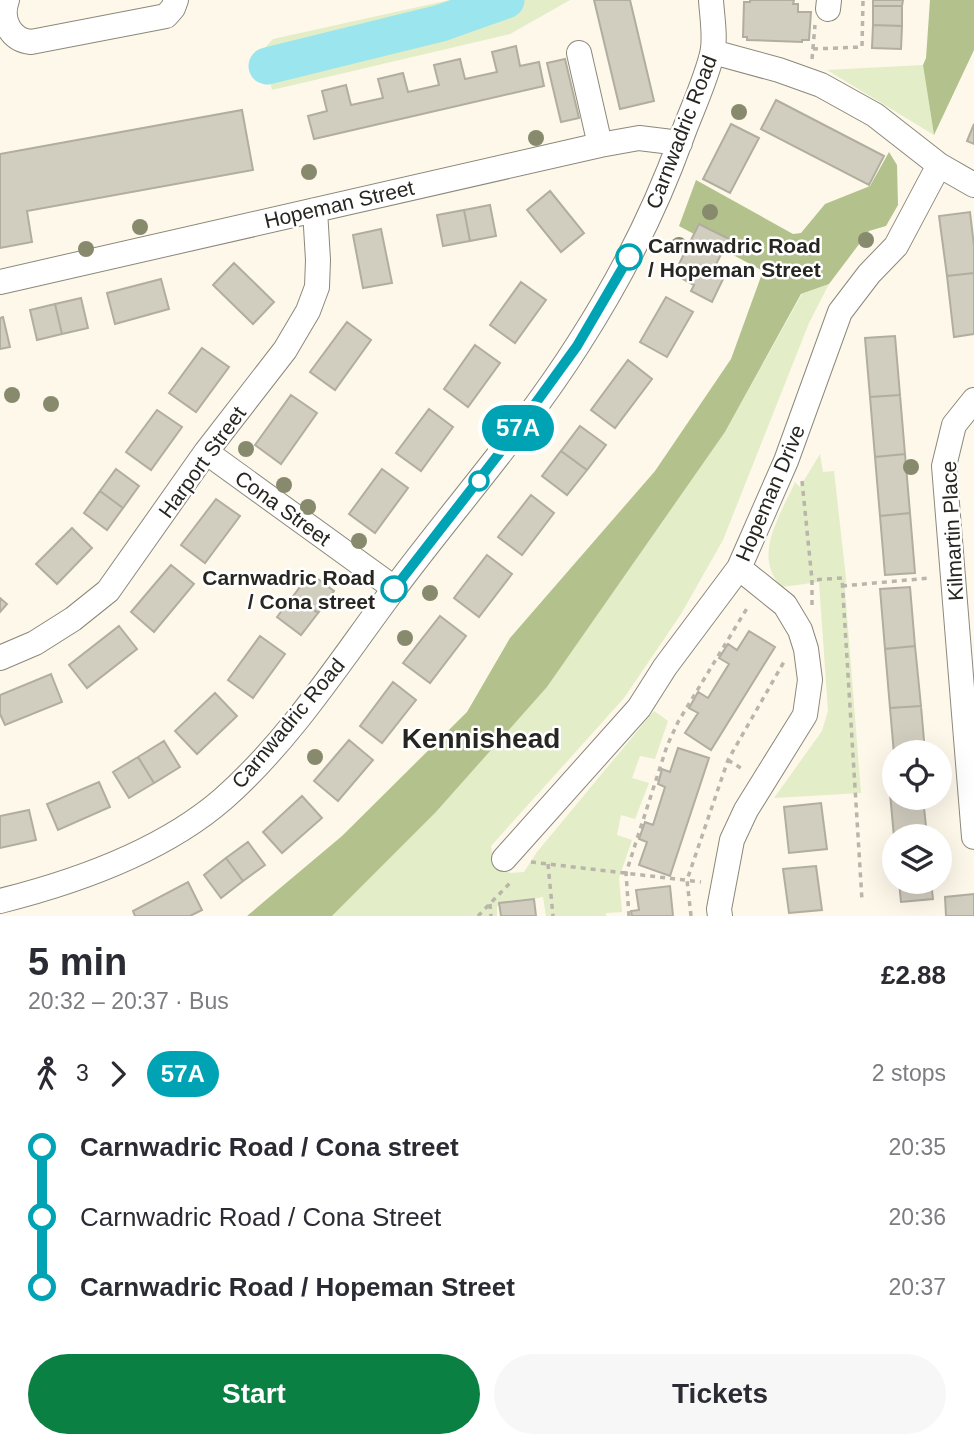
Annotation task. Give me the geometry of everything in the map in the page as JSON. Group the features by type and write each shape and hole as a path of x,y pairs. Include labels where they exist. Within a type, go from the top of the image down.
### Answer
{"street":[{"path":"7,0 4,8 8,28 14,36 31,42 166,16 176,0"},
{"name":"Carnwadric Road","path":"0,901 56,887 171,835 222,799 272,748 317,696 577,346 624,266 660,195 713,52 711,0"},
{"path":"713,52 811,82 875,115 939,165 974,185"},
{"path":"579,53 600,145"},
{"name":"Hopeman Street","path":"0,282 600,145 639,138 680,143"},
{"name":"Hopeman Drive","path":"504,859 639,708 665,667 739,568 786,461 840,312 896,246 939,165"},
{"name":"Harport Street","path":"0,658 35,643 73,619 108,590 206,452 285,350 308,312 317,287 315,210"},
{"name":"Kilmartin Place","path":"974,400 954,425 944,466 974,836"},
{"name":"Cona Street","path":"206,452 394,589"},
{"path":"720,916 732,839 746,810 805,715 810,680 806,649 800,630 785,605 739,568"}],"path":[{"path":"813,49 862,47 863,0"},
{"path":"811,82 816,16 828,5"},
{"path":"691,916 687,880 727,760 800,630 812,617 812,580 800,470 786,461"},
{"path":"842,586 953,576"},
{"path":"812,580 842,578 862,900"},
{"path":"629,916 626,873 667,746 678,722 761,586"},
{"path":"504,859 724,886"},
{"path":"478,916 517,874 504,859"},
{"path":"548,864 554,916"},
{"path":"490,904 491,916"}],"green space":[{"path":"450,0 570,0 510,34 272,90 263,50 273,39"},
{"path":"930,0 974,0 974,50 934,135 923,65 926,58"},
{"path":"923,65 934,135 827,70"},
{"path":"889,152 897,165 898,205 886,226 869,231 829,284 801,294 725,432 547,687 436,812 332,916 247,916 342,836 467,712 510,638 655,471 731,359 763,271 679,226 696,180 793,234 801,233 825,204 870,186"},
{"path":"829,284 809,323 723,540 681,614 624,698 491,846 493,860 510,873 524,872 537,852 654,711 668,721 655,759 640,756 632,778 649,783 635,819 621,815 617,835 632,840 619,878 622,912 606,913 606,916 546,916 543,897 497,906 497,916 332,916 436,812 547,687 725,432 802,294"},
{"path":"820,454 823,472 834,471 846,578 861,793 774,798 822,731 828,711 819,582 782,587 773,575 769,562 772,535 795,482 800,487"}],"building":[{"path":"594,0 630,0 654,101 620,109"},
{"path":"794,0 793,4 798,4 798,12 811,12 809,40 747,40 747,37 743,37 744,2"},
{"path":"873,0 903,0 902,6 873,6"},
{"path":"873,6 902,6 902,26 873,25"},
{"path":"873,25 902,26 901,49 872,48"},
{"path":"516,46 520,66 539,62 544,86 314,139 308,116 327,111 322,91 346,85 351,105 383,98 378,79 403,73 408,92 439,85 434,65 460,59 465,79 497,72 492,52"},
{"path":"565,59 579,118 561,122 547,63"},
{"path":"776,100 884,156 869,185 761,129"},
{"path":"242,110 253,170 27,211 32,242 0,248 0,154"},
{"path":"731,124 759,138 730,193 703,179"},
{"path":"974,124 974,144 967,141"},
{"path":"550,191 584,233 561,252 527,210"},
{"path":"490,205 496,236 470,241 464,210"},
{"path":"464,210 470,241 443,246 437,215"},
{"path":"970,212 974,273 947,276 939,216"},
{"path":"699,224 729,239 712,272 723,279 712,302 691,291 694,285 674,274"},
{"path":"381,229 392,283 363,288 353,235"},
{"path":"234,263 274,302 253,324 213,285"},
{"path":"974,273 974,334 954,337 947,276"},
{"path":"161,279 169,309 115,324 107,293"},
{"path":"521,282 546,300 515,343 490,325"},
{"path":"666,297 693,312 667,357 640,342"},
{"path":"81,298 88,328 62,334 55,304"},
{"path":"55,304 62,334 37,340 30,310"},
{"path":"3,317 10,347 0,349 0,318"},
{"path":"347,322 371,340 335,390 310,372"},
{"path":"895,336 900,395 870,397 865,338"},
{"path":"475,345 500,363 468,407 444,389"},
{"path":"202,348 229,367 196,412 169,393"},
{"path":"628,360 652,379 615,428 591,410"},
{"path":"291,395 317,413 281,464 255,445"},
{"path":"900,395 905,454 875,457 870,397"},
{"path":"429,409 453,427 421,471 396,453"},
{"path":"157,410 182,427 151,470 126,452"},
{"path":"580,426 606,445 587,470 561,451"},
{"path":"561,451 587,470 567,495 542,476"},
{"path":"905,454 910,513 880,516 875,457"},
{"path":"116,469 139,486 123,508 100,491"},
{"path":"382,469 408,488 375,533 349,514"},
{"path":"100,491 123,508 107,530 84,513"},
{"path":"531,495 554,513 522,555 498,537"},
{"path":"216,499 240,516 205,563 181,545"},
{"path":"910,513 915,573 885,575 880,516"},
{"path":"72,528 92,548 57,584 36,564"},
{"path":"487,555 512,574 479,617 454,598"},
{"path":"171,565 194,584 154,632 131,612"},
{"path":"310,573 334,591 318,613 294,595"},
{"path":"910,587 915,646 885,649 880,589"},
{"path":"294,595 318,613 301,635 277,617"},
{"path":"0,598 7,604 0,612"},
{"path":"440,616 466,636 430,683 403,663"},
{"path":"119,626 137,649 87,688 69,665"},
{"path":"749,631 775,647 711,750 685,733 698,713 689,708 698,692 708,698 729,664 719,658 728,644 737,650"},
{"path":"260,636 285,654 253,698 228,680"},
{"path":"915,646 921,706 890,708 885,649"},
{"path":"51,674 62,702 5,725 0,714 0,695"},
{"path":"393,682 416,700 382,743 360,726"},
{"path":"215,693 237,716 197,754 175,731"},
{"path":"921,706 924,740 893,740 890,708"},
{"path":"349,740 373,760 338,801 314,781"},
{"path":"164,741 180,767 154,783 138,757"},
{"path":"678,748 709,758 670,876 639,865 647,842 639,839 645,822 653,825 665,787 658,784 662,769 670,772"},
{"path":"138,757 154,783 129,798 113,772"},
{"path":"99,782 110,807 58,830 47,804"},
{"path":"302,796 322,818 282,853 263,832"},
{"path":"821,803 827,849 789,853 784,807"},
{"path":"29,810 36,840 0,848 0,816"},
{"path":"892,810 924,810 926,824 893,824"},
{"path":"248,842 265,865 243,881 226,858"},
{"path":"226,858 243,881 221,898 204,875"},
{"path":"816,866 822,910 789,913 783,869"},
{"path":"188,882 202,910 190,916 135,916 133,911"},
{"path":"670,886 673,916 632,916 631,911 639,910 636,890"},
{"path":"900,894 932,894 933,899 901,902"},
{"path":"974,894 974,916 946,916 945,897"},
{"path":"534,899 536,916 501,916 499,903"}],"waterway":[{"path":"267,66 441,23 506,0"}],"bus line":[{"name":"57A","path":"394,589 498,455 577,346 629,257"}],"place":[{"name":"Carnwadric Road / Hopeman Street","path":"629,257"},
{"name":"Carnwadric Road / Cona street","path":"394,589"}],"district":[{"name":"Kennishead","path":"481,738"}]}
